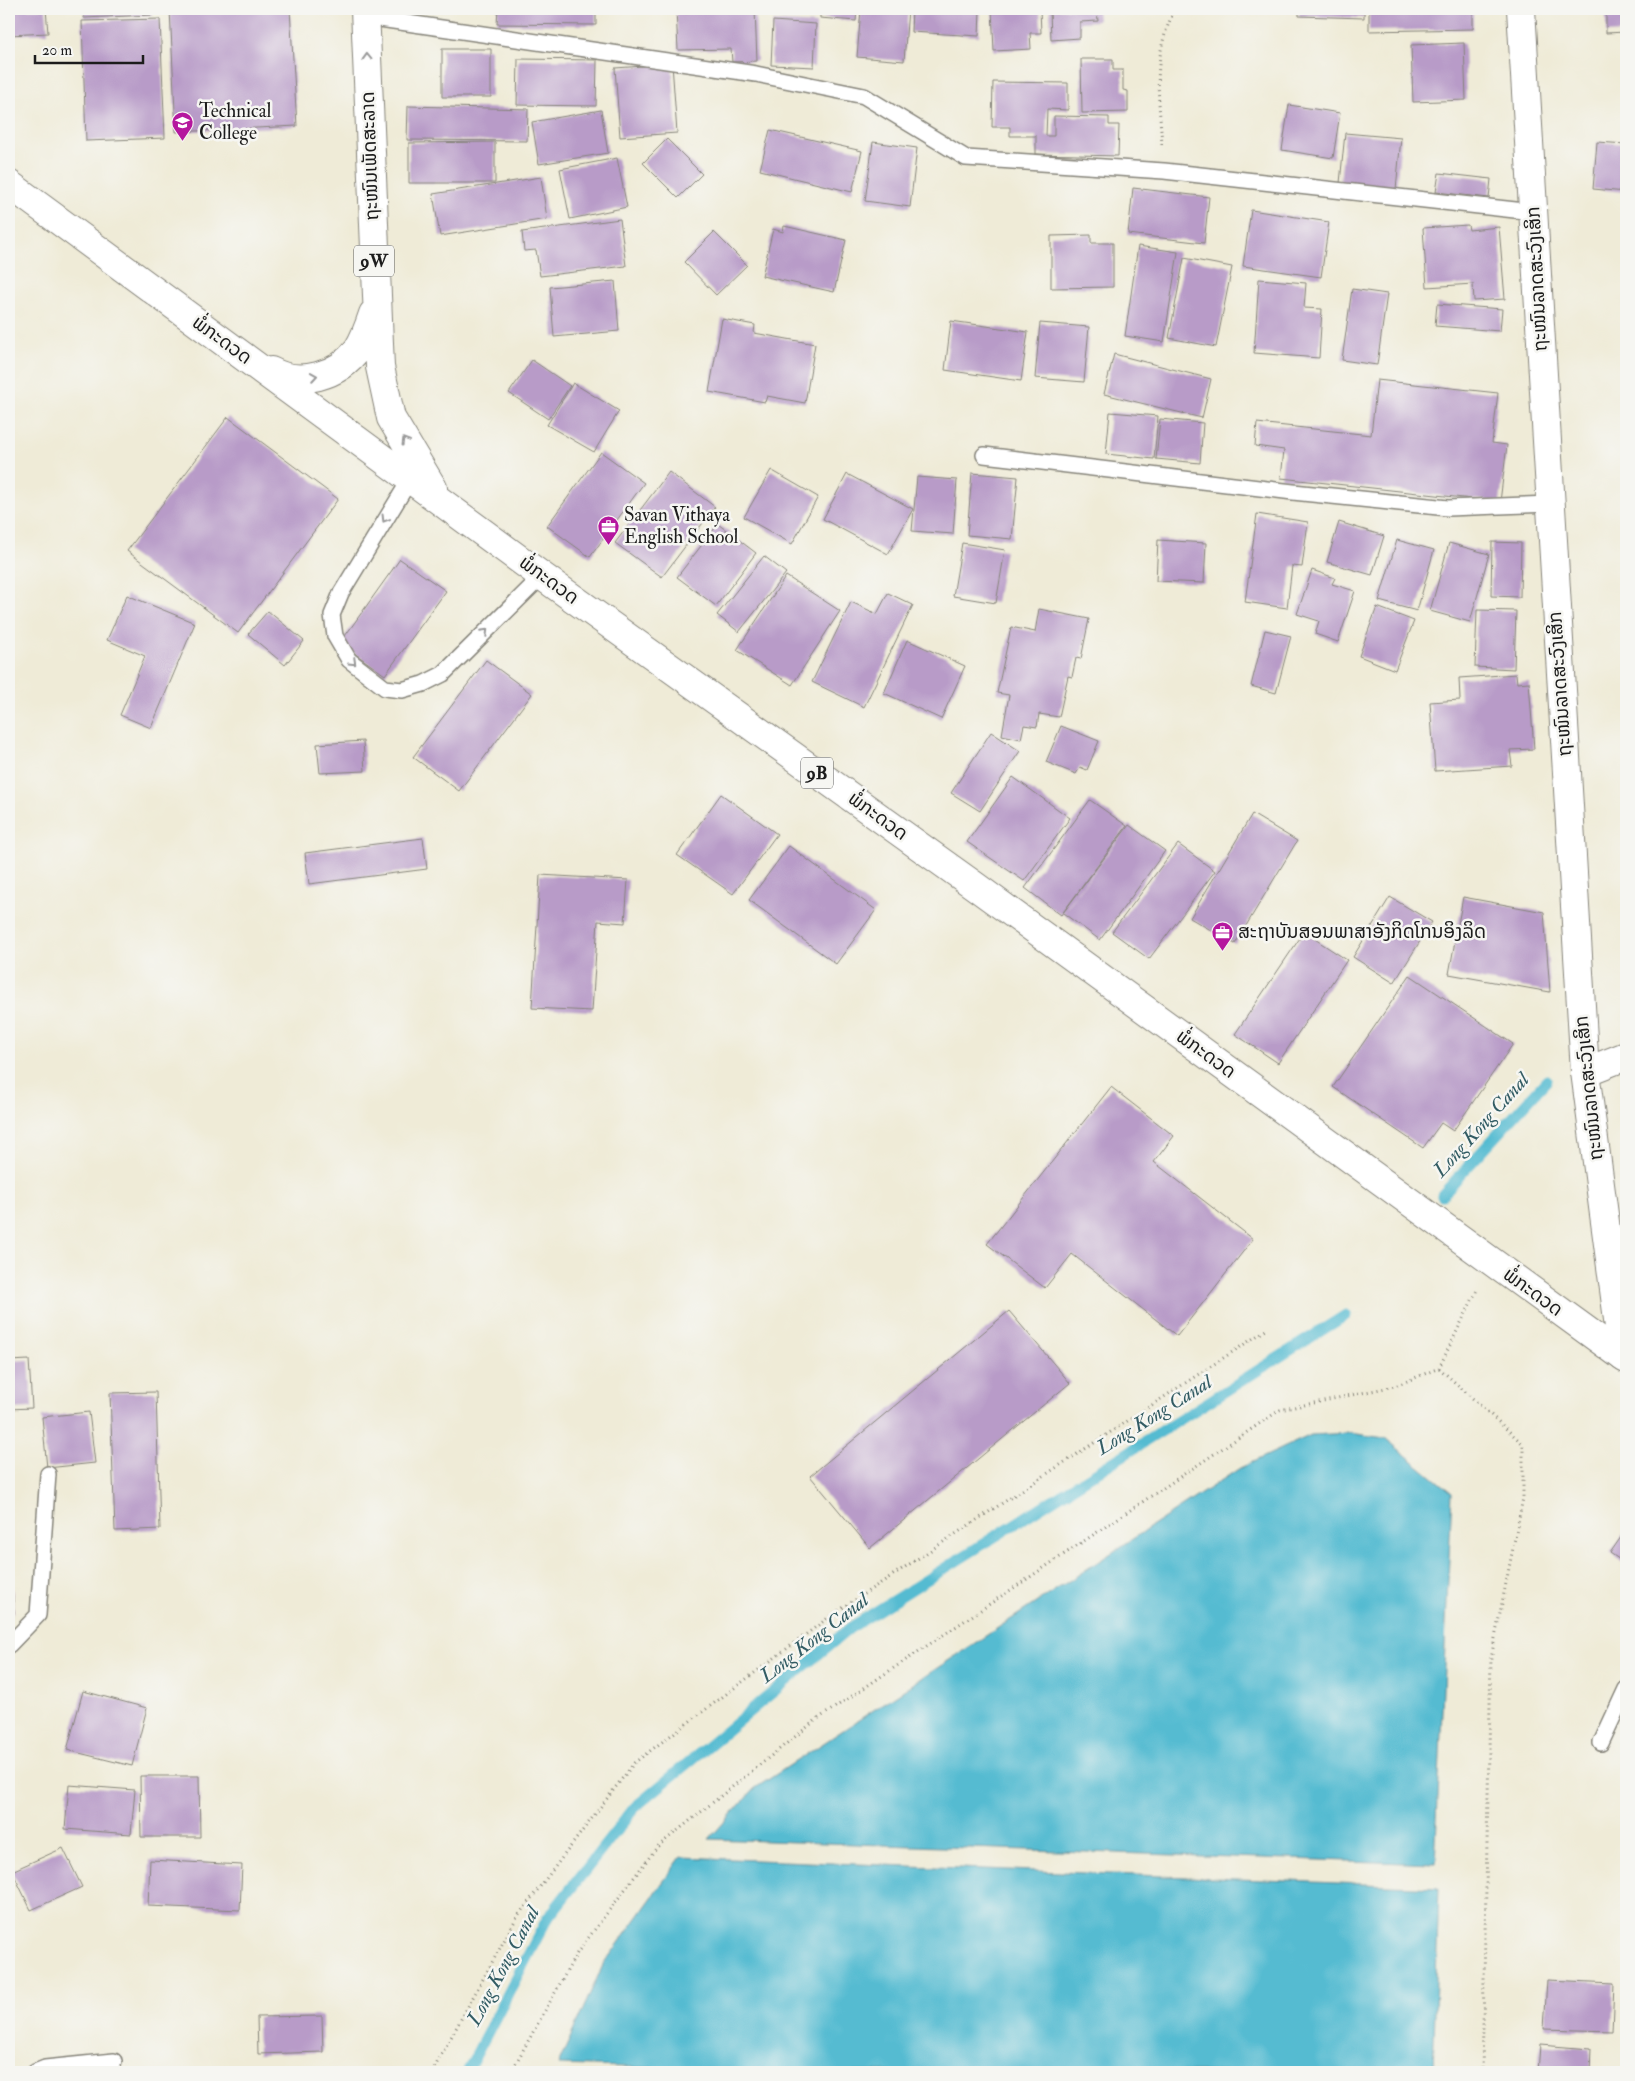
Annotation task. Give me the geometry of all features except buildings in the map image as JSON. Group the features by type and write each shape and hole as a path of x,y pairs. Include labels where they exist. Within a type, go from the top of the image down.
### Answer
{"main road":[{"name":"ຖະໜົນລາດສະວົງເສິກ","path":"1521,9 1549,504 1585,1072 1625,1358"},
{"name":"ຖະໜົນເພັດສະລາດ","path":"365,13 380,366 391,418 439,498"},
{"name":"ພໍ່ກະດວດ","path":"9,184 439,498 542,576 999,904 1625,1358"},
{"path":"252,362 275,374 297,379 320,376 340,367 357,351 367,333 376,305"},
{"path":"1585,1072 1626,1056"}],"lane":[{"path":"365,13 756,74 864,96 966,158 1164,171 1533,212"},
{"path":"984,455 1293,492 1448,508 1549,504"},
{"path":"411,478 341,593 332,615 335,636 349,660 386,688 402,690 423,684 443,674 542,576"},
{"path":"9,1645 38,1615 48,1474"},
{"path":"1601,1743 1626,1689"},
{"path":"34,2072 45,2068 114,2061"}],"path":[{"path":"1164,171 1157,64 1164,30 1175,9"},
{"path":"511,2072 577,1954 657,1847 816,1720 1280,1410 1395,1386 1439,1368 1491,1261"},
{"path":"432,2072 517,1917 634,1763 832,1615 1266,1330"},
{"path":"1439,1368 1522,1444 1523,1498 1491,1658 1482,2072"}],"water":[{"path":"1350,1433 1385,1438 1452,1493 1435,1864 709,1839 754,1789 1240,1468 1311,1435"},
{"path":"681,1857 1439,1887 1433,2072 801,2072 558,2065 603,1965"}],"waterway":[{"name":"Long Kong Canal","path":"1442,1195 1547,1080"},
{"name":"Long Kong Canal","path":"467,2072 547,1919 635,1807 850,1628 1346,1315"}],"place":[{"name":"Technical College","path":"183,141"},
{"name":"Savan Vithaya English School","path":"608,545"},
{"name":"ສະຖາບັນສອນພາສາອັງກິດໂກນອິງລິດ","path":"1222,951"}]}
